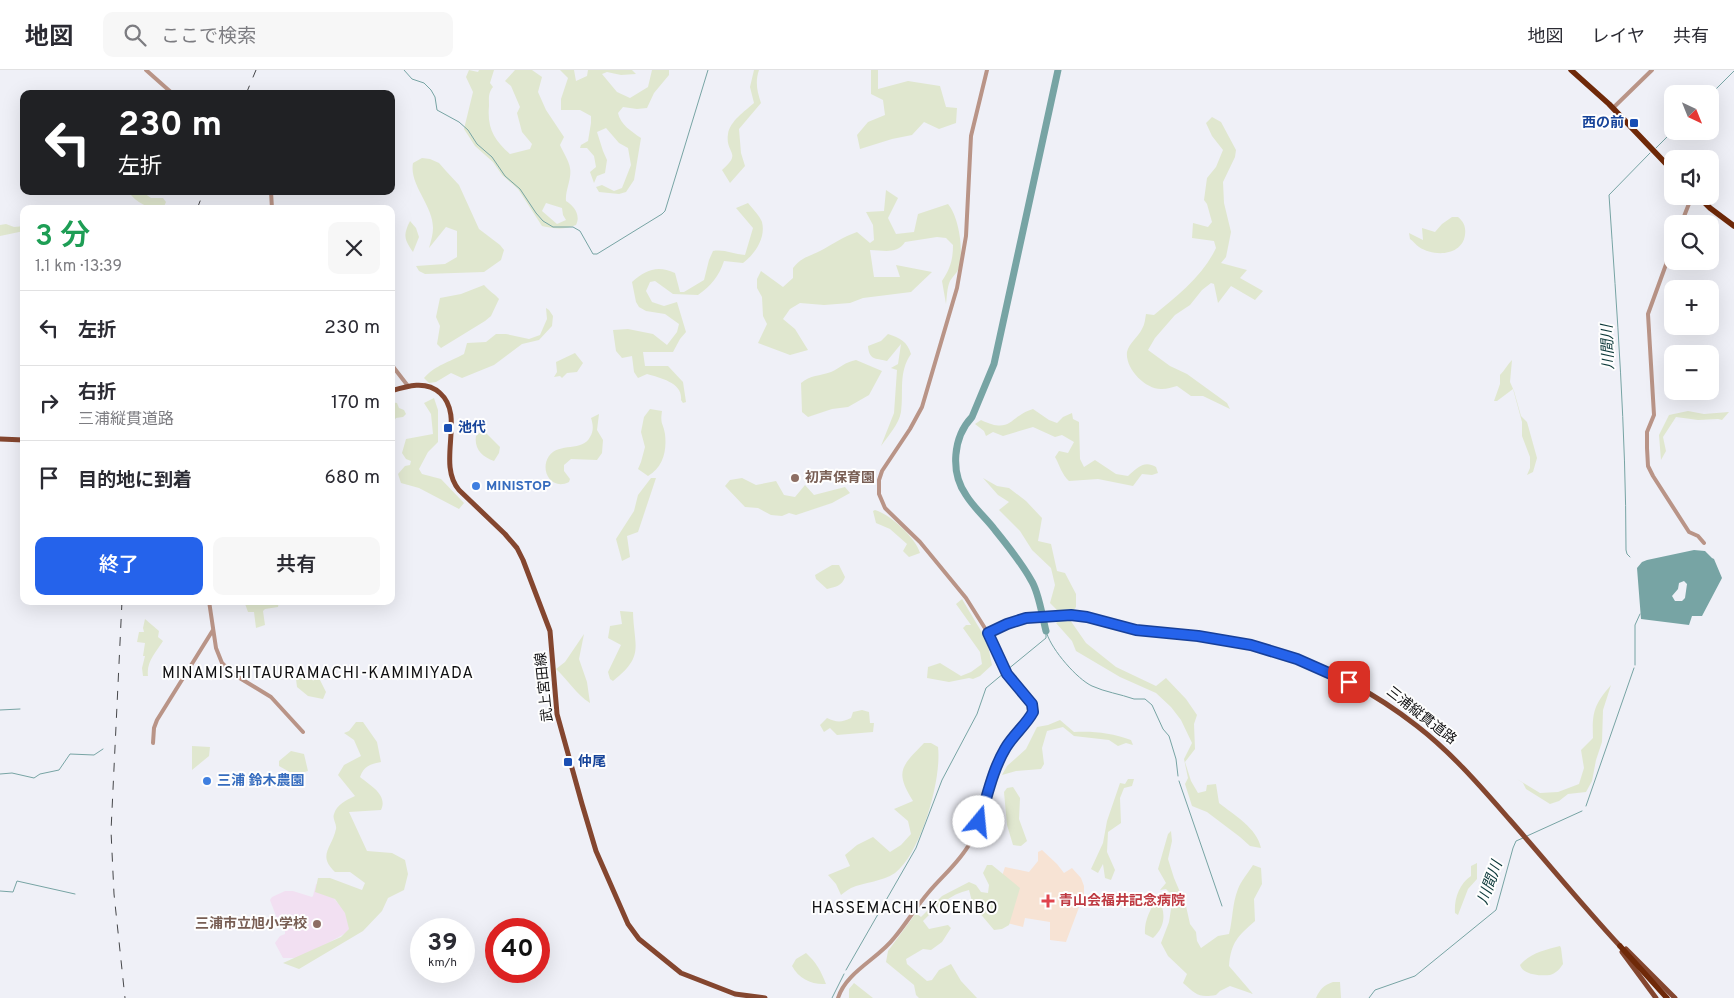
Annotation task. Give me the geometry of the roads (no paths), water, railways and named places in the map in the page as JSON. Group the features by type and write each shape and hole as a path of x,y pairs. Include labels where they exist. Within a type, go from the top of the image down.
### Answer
{"highway":[{"path":"1571,70 1613,108 1664,162"},
{"path":"1707,205 1734,226"},
{"path":"1620,946 1665,998"}],"main road":[{"name":"武上宮田線","path":"395,390 418,385 430,387 439,392 446,400 450,414 450,462 453,480 463,494 513,542 524,560 551,637 557,714 582,804 596,851 628,924 639,939 681,973 735,994 766,998"},
{"path":"0,439 20,440"},
{"name":"三浦縦貫道路","path":"988,633 1017,620 1049,616 1087,617 1136,630 1198,636 1242,643 1297,659 1337,676 1385,703 1436,741 1479,784 1620,946"},
{"path":"1606,930 1675,998"},
{"path":"1610,935 1656,998"}],"street":[{"path":"146,70 168,90"},
{"path":"838,998 847,980 877,956 895,938 924,898 950,870 970,843 979,822 994,772 1004,751 1011,738 1033,712 1032,704 1006,672 988,633 966,598 913,534 885,508 880,499 878,488 882,471 922,407 957,288 966,236 971,136 987,70"},
{"path":"1613,108 1652,70"},
{"path":"1664,270 1648,314 1654,415 1647,432 1648,466 1690,532 1698,536 1704,543"},
{"path":"395,369 408,386"},
{"path":"210,605 217,651 225,666 233,674 271,698 303,732"},
{"path":"153,743 154,728 157,720 213,630"}],"water":[{"path":"1694,550 1705,551 1714,559 1722,578 1702,616 1692,616 1689,625 1641,619 1637,568 1642,562","holes":["1684,581 1687,584 1685,598 1682,601 1675,601 1672,596 1678,589 1679,583"]}],"waterway":[{"path":"404,70 412,79 424,83 431,90 435,97 437,110 459,122 468,130 477,144 492,157 505,176 520,189 543,221 553,227 573,227 580,231 593,254 597,254 665,211 708,70"},
{"path":"1046,631 1034,585 1014,554 966,495 958,476 956,455 961,434 972,417 994,364 1058,70"},
{"name":"川間川","path":"1719,86 1734,71"},
{"name":"川間川","path":"1656,148 1664,140"},
{"name":"川間川","path":"1630,557 1626,550 1623,416 1609,195 1650,153"},
{"name":"川間川","path":"1635,665 1635,625 1640,614"},
{"path":"1007,670 1046,638 1046,631"},
{"path":"1047,634 1059,656 1072,671 1086,682 1102,690 1134,699 1145,699 1152,705 1163,729 1169,736 1176,759 1178,776"},
{"name":"川間川","path":"1586,806 1634,668"},
{"path":"846,970 916,848 942,780 977,714 986,688 1004,673"},
{"path":"0,710 20,709"},
{"path":"0,774 12,773 34,778 40,774 59,770 70,754 94,755 103,749"},
{"path":"1179,781 1222,906"},
{"name":"川間川","path":"1527,836 1582,811"},
{"name":"川間川","path":"1369,998 1375,990 1415,976 1496,910 1513,848 1516,841 1523,838"},
{"path":"0,891 13,892 17,881 75,894"},
{"path":"832,998 844,974"}],"railway":[{"path":"248,90 256,70"},
{"path":"199,205 202,195"},
{"path":"122,605 111,831 114,894 125,998"}],"place":[{"name":"西の前","path":"1634,123"},
{"name":"池代","path":"448,428"},
{"name":"初声保育園","path":"795,478"},
{"name":"MINISTOP","path":"476,486"},
{"name":"仲尾","path":"568,762"},
{"name":"三浦 鈴木農園","path":"207,781"},
{"name":"青山会福井記念病院","path":"1048,901"},
{"name":"三浦市立旭小学校","path":"317,924"}],"district":[{"name":"MINAMISHITAURAMACHI-KAMIMIYADA","path":"318,674"},
{"name":"HASSEMACHI-KOENBO","path":"905,909"}]}
